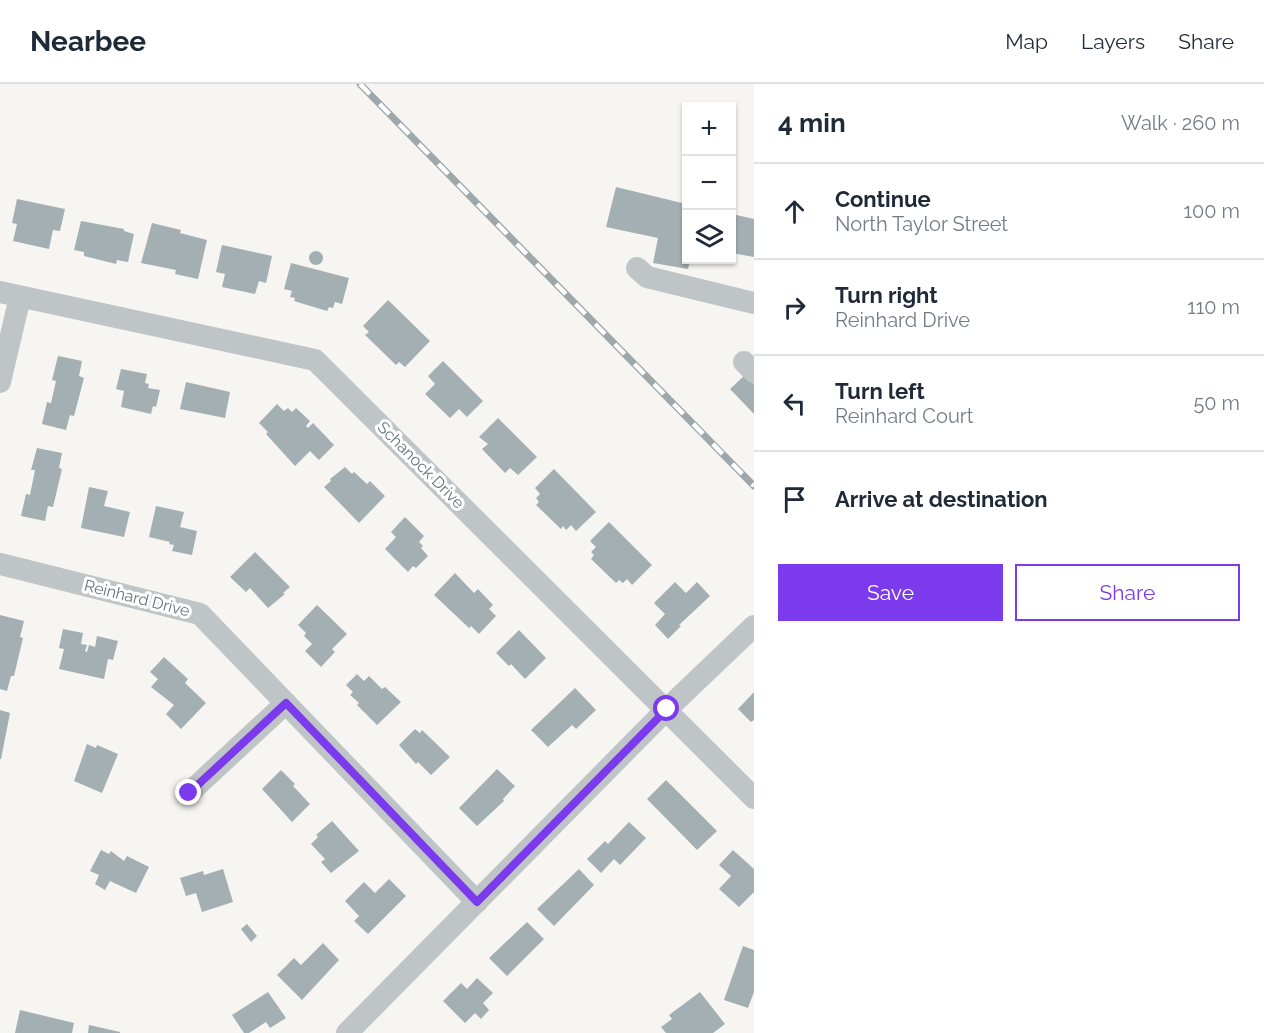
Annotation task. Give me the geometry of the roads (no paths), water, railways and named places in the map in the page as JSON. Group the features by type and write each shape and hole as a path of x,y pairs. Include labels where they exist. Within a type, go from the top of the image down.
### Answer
{"street":[{"path":"637,268 647,277 754,303"},
{"path":"0,382 10,294"},
{"name":"Schanock Drive","path":"10,294 315,360 754,798"},
{"name":"Reinhard Drive","path":"0,564 200,614 477,902"},
{"path":"347,1033 667,709 754,626"},
{"path":"189,793 286,703"}],"railway":[{"path":"360,84 754,486"}]}
